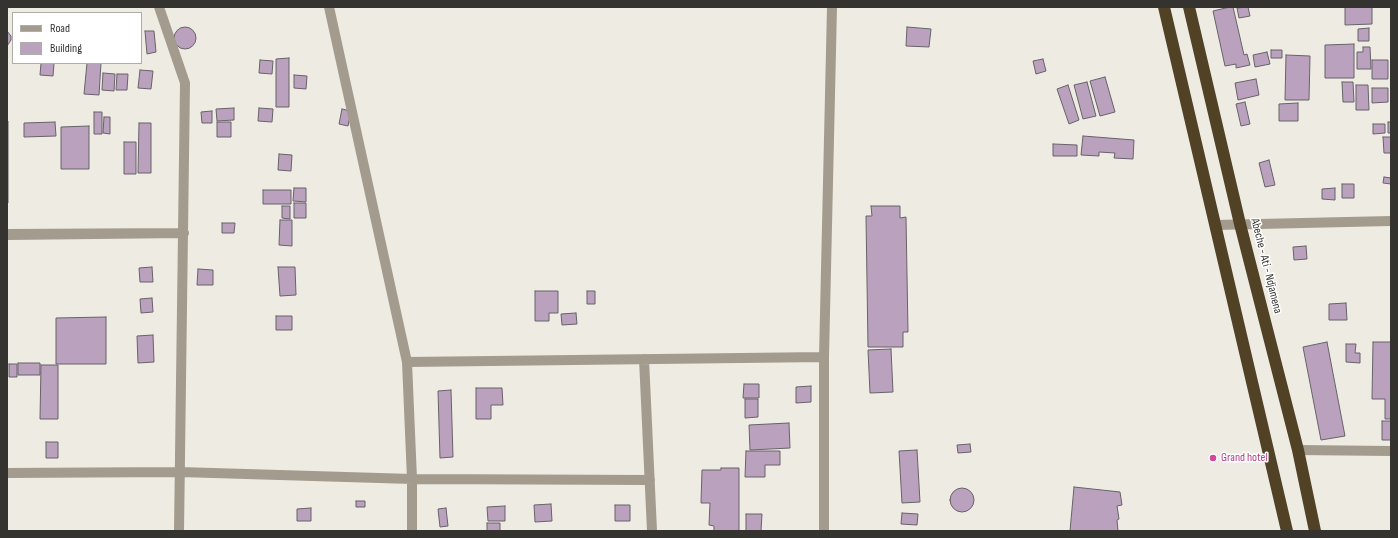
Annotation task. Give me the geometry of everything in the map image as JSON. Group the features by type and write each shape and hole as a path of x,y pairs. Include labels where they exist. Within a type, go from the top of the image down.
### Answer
{"highway":[{"path":"1164,7 1287,531"},
{"name":"Abeche - Ati - Ndjamena","path":"1189,7 1240,224 1298,450 1315,531"}],"street":[{"path":"159,7 185,83 179,531"},
{"path":"329,7 407,362 412,478 412,531"},
{"path":"824,531 824,357 832,7"},
{"path":"1215,225 1391,221"},
{"path":"7,235 184,233"},
{"path":"407,362 824,357"},
{"path":"644,359 652,531"},
{"path":"1298,450 1391,451"},
{"path":"7,473 180,472 412,478 650,480"}],"building":[{"path":"1233,7 1244,55 1247,54 1250,65 1236,68 1236,64 1225,66 1213,11"},
{"path":"1248,7 1250,16 1239,18 1237,8"},
{"path":"1345,7 1372,7 1372,24 1345,25"},
{"path":"185,27 193,30 196,38 193,46 185,49 177,46 174,38 177,30"},
{"path":"907,27 931,29 929,47 906,46"},
{"path":"1369,28 1369,41 1358,41 1358,29"},
{"path":"7,31 11,36 11,40 7,46"},
{"path":"145,31 154,31 156,52 147,54"},
{"path":"1354,44 1354,78 1325,78 1325,45"},
{"path":"1363,47 1370,47 1371,69 1357,69 1357,52 1363,52"},
{"path":"1271,50 1282,50 1282,58 1271,58"},
{"path":"1267,52 1270,64 1255,67 1253,55"},
{"path":"1286,55 1310,56 1309,100 1285,100"},
{"path":"289,58 289,107 276,107 276,59"},
{"path":"1043,59 1046,71 1036,74 1033,61"},
{"path":"260,60 273,61 272,74 259,73"},
{"path":"1372,60 1388,60 1388,79 1372,79"},
{"path":"41,64 54,64 53,76 40,75"},
{"path":"87,64 101,64 99,95 84,94"},
{"path":"140,70 153,71 151,89 138,88"},
{"path":"103,73 115,74 114,91 102,90"},
{"path":"117,74 128,74 127,90 116,90"},
{"path":"294,75 307,76 306,89 294,88"},
{"path":"1105,77 1115,112 1100,116 1090,81"},
{"path":"1256,79 1259,95 1238,100 1235,83"},
{"path":"1087,82 1096,116 1083,119 1074,85"},
{"path":"1342,82 1353,82 1354,102 1343,102"},
{"path":"1068,85 1079,120 1069,124 1057,89"},
{"path":"1356,85 1368,85 1369,110 1356,110"},
{"path":"1372,88 1388,88 1388,102 1372,103"},
{"path":"1245,102 1250,124 1241,126 1236,104"},
{"path":"1298,103 1298,121 1279,121 1279,104"},
{"path":"234,108 234,120 217,121 216,109"},
{"path":"259,108 273,109 272,122 258,121"},
{"path":"342,109 351,111 348,126 339,124"},
{"path":"212,111 212,123 202,123 201,112"},
{"path":"94,112 102,112 102,134 94,134"},
{"path":"104,117 110,117 110,134 103,133"},
{"path":"8,121 8,203 7,203"},
{"path":"55,122 56,136 24,137 24,123"},
{"path":"217,122 231,122 231,137 217,137"},
{"path":"1388,122 1391,122 1391,133 1388,133"},
{"path":"139,123 151,123 151,173 138,173"},
{"path":"1373,124 1385,124 1385,133 1373,134"},
{"path":"89,126 89,169 61,169 61,127"},
{"path":"1083,136 1134,140 1133,159 1114,158 1115,153 1099,152 1099,156 1081,155"},
{"path":"1383,137 1391,137 1391,153 1384,153"},
{"path":"124,142 136,142 136,174 124,174"},
{"path":"1053,144 1077,145 1077,156 1053,156"},
{"path":"279,154 292,155 291,171 278,170"},
{"path":"1269,160 1275,185 1265,187 1259,163"},
{"path":"1384,177 1391,178 1391,184 1383,183"},
{"path":"1342,184 1354,184 1354,198 1342,198"},
{"path":"294,188 306,188 306,202 293,201"},
{"path":"1335,188 1335,200 1322,199 1322,189"},
{"path":"263,190 291,190 291,204 263,204"},
{"path":"294,203 306,203 306,218 294,218"},
{"path":"282,206 290,206 290,219 282,218"},
{"path":"871,206 900,206 900,218 906,217 908,332 903,332 903,347 868,347 866,216 872,216"},
{"path":"280,220 292,220 292,246 279,245"},
{"path":"222,223 235,223 234,233 222,233"},
{"path":"1306,246 1307,259 1294,260 1293,247"},
{"path":"152,267 153,282 140,282 139,268"},
{"path":"278,267 295,267 296,295 280,296"},
{"path":"198,269 213,270 213,285 197,285"},
{"path":"535,291 558,291 558,313 549,313 549,321 535,321"},
{"path":"587,291 595,291 595,304 587,304"},
{"path":"152,298 153,312 141,313 140,299"},
{"path":"1346,303 1347,320 1329,320 1329,304"},
{"path":"576,313 577,324 562,325 561,314"},
{"path":"276,316 292,316 292,330 276,330"},
{"path":"106,317 106,364 56,364 56,318"},
{"path":"153,335 154,362 138,363 137,336"},
{"path":"1327,342 1345,436 1321,440 1303,347"},
{"path":"1373,342 1391,342 1391,419 1385,419 1385,399 1372,399"},
{"path":"1346,344 1356,344 1355,353 1360,353 1360,363 1346,362"},
{"path":"891,349 893,392 870,393 868,350"},
{"path":"18,363 40,363 40,375 18,375"},
{"path":"9,364 17,364 17,377 9,377"},
{"path":"41,365 58,365 58,419 40,419"},
{"path":"744,384 759,384 759,398 743,398"},
{"path":"811,386 811,402 796,403 796,387"},
{"path":"476,388 502,388 503,405 491,405 491,419 476,419"},
{"path":"451,390 453,457 440,458 438,391"},
{"path":"745,399 758,399 758,417 745,418"},
{"path":"1382,421 1391,421 1391,440 1382,440"},
{"path":"789,423 790,448 750,450 749,425"},
{"path":"46,442 58,442 58,458 46,458"},
{"path":"970,444 971,452 958,453 957,445"},
{"path":"917,450 920,502 902,503 899,451"},
{"path":"746,451 780,451 780,465 765,465 765,477 745,477"},
{"path":"721,468 739,468 739,531 714,531 714,526 709,525 710,503 701,503 702,470 721,470"},
{"path":"1074,487 1120,492 1122,505 1117,506 1119,519 1117,520 1118,531 1070,531"},
{"path":"962,488 971,491 974,500 971,509 962,512 953,509 950,500 953,491"},
{"path":"356,501 365,501 365,507 356,507"},
{"path":"551,504 552,521 535,522 534,505"},
{"path":"615,505 630,505 630,521 615,521"},
{"path":"505,506 505,521 488,521 487,507"},
{"path":"311,508 311,521 297,521 297,509"},
{"path":"446,508 448,526 440,527 438,509"},
{"path":"902,513 918,514 917,525 901,524"},
{"path":"746,514 762,514 761,531 746,531"},
{"path":"487,523 500,523 500,531 487,531"}],"place":[{"name":"Grand hotel","path":"1213,458"}]}
